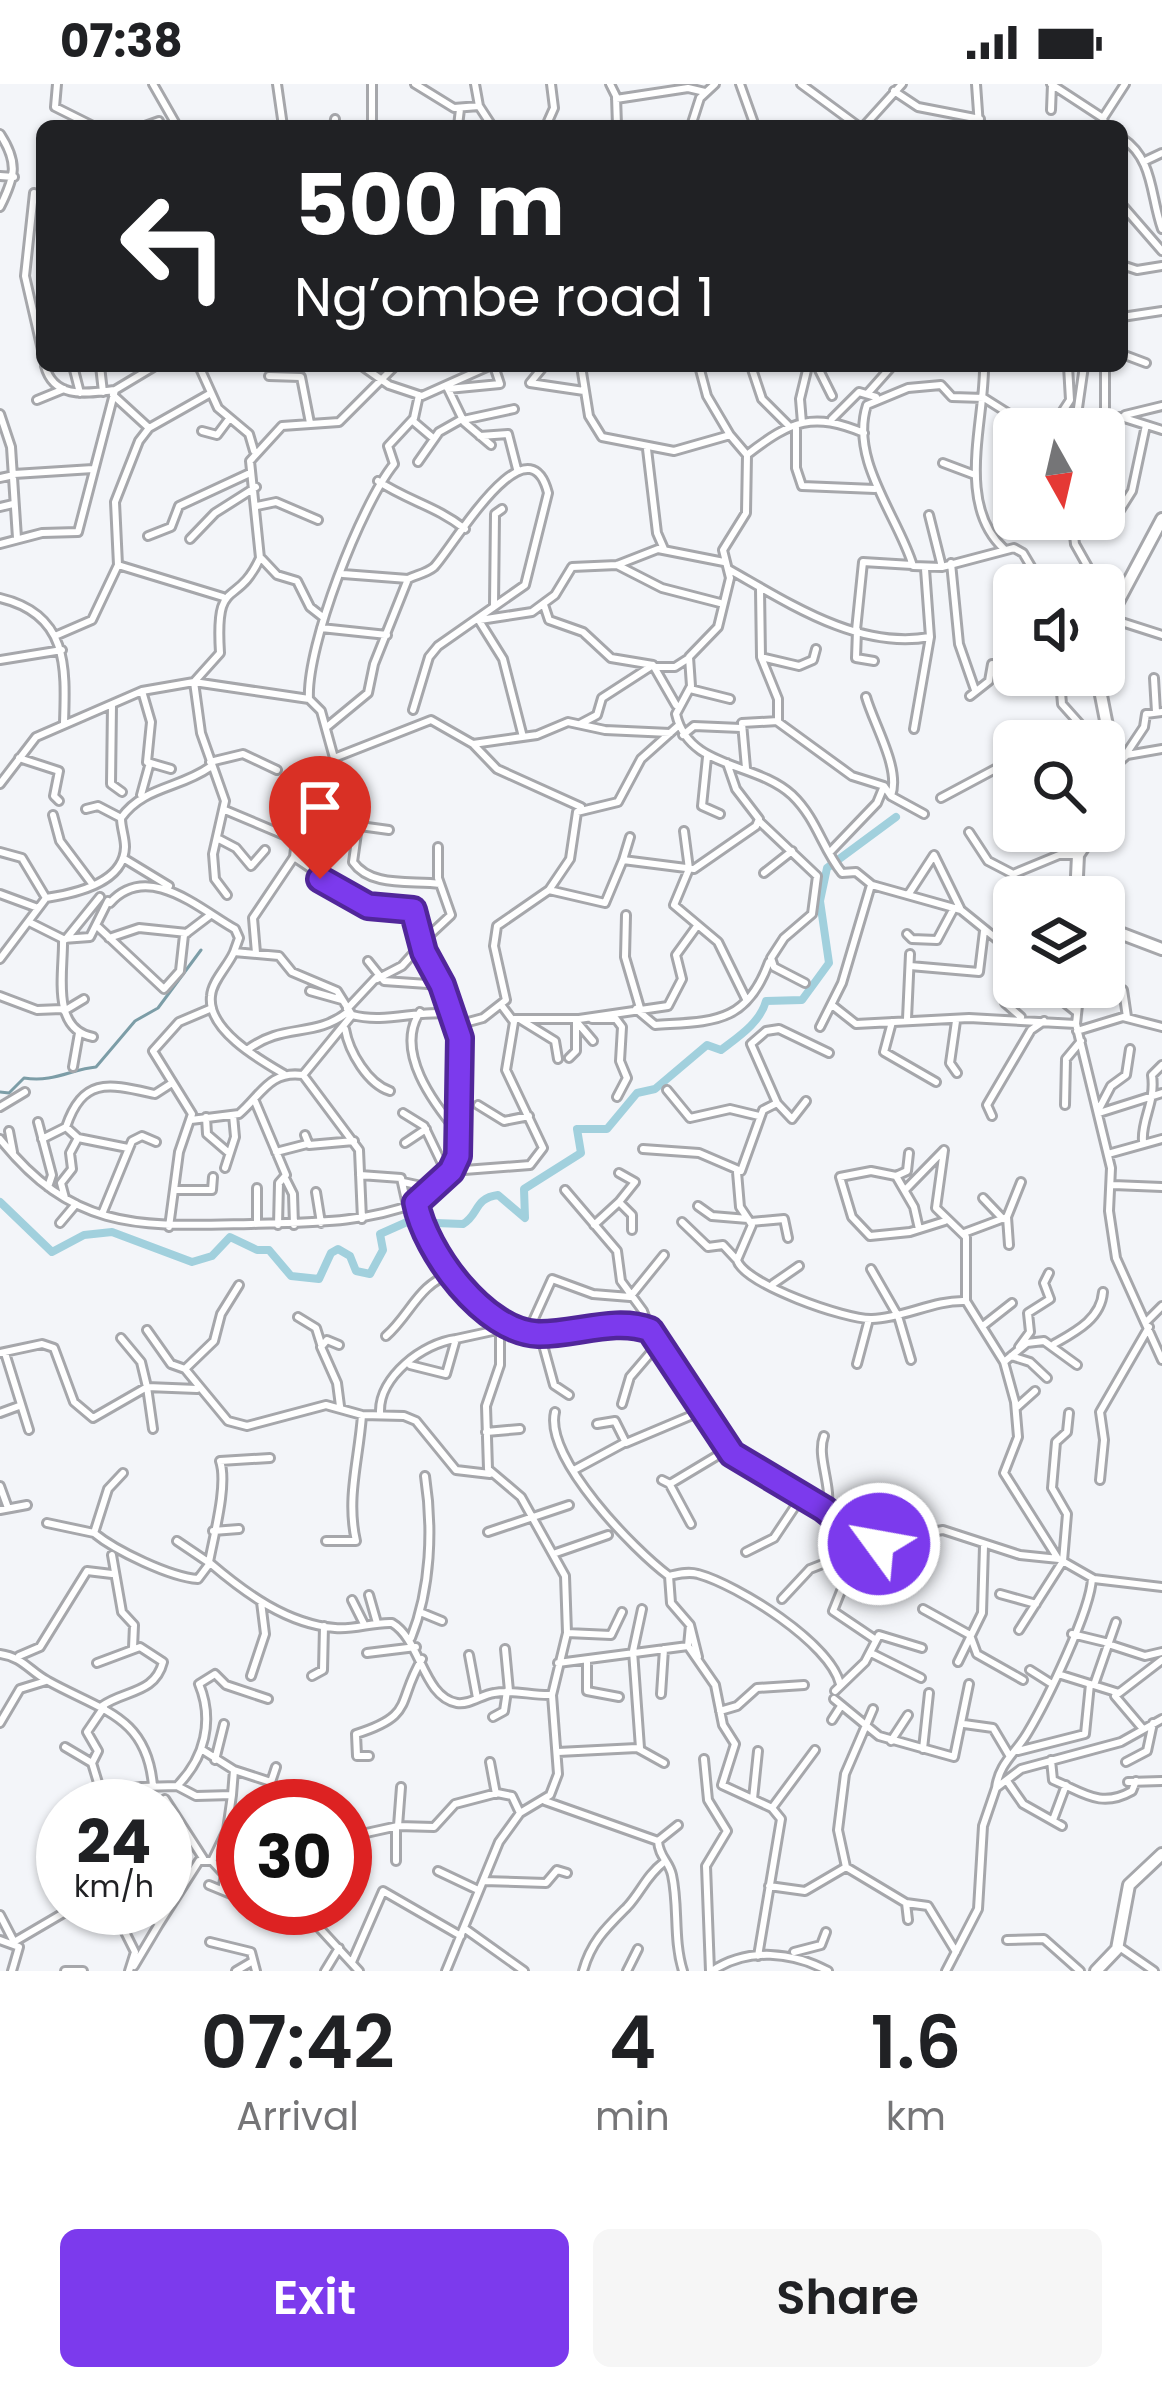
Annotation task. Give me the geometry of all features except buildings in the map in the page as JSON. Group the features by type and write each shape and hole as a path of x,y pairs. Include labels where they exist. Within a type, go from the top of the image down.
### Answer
{"street":[{"path":"57,84 56,108 81,120"},
{"path":"153,84 174,120"},
{"path":"277,84 282,120"},
{"path":"372,84 372,120"},
{"path":"416,84 460,109 478,106"},
{"path":"475,84 478,106 488,120"},
{"path":"549,120 554,108 551,84"},
{"path":"610,84 617,120"},
{"path":"693,120 705,92 715,84"},
{"path":"740,84 753,120"},
{"path":"801,84 852,120"},
{"path":"867,120 902,84"},
{"path":"976,84 980,120"},
{"path":"1051,84 1099,120"},
{"path":"1051,84 1051,110"},
{"path":"1105,120 1125,84"},
{"path":"616,99 688,88 705,92"},
{"path":"894,91 918,107 968,120"},
{"path":"459,120 460,109"},
{"path":"0,134 14,154 14,177 0,207"},
{"path":"1128,144 1144,161 1162,229"},
{"path":"1144,161 1162,153"},
{"path":"0,176 14,177"},
{"path":"34,193 25,276 36,324"},
{"path":"1128,212 1162,251"},
{"path":"1128,267 1162,266"},
{"path":"1128,315 1162,311"},
{"path":"1128,356 1146,363"},
{"path":"47,372 50,380 80,394 114,393 145,372"},
{"path":"74,372 80,394"},
{"path":"101,372 103,392"},
{"path":"202,372 230,419 249,434 255,453"},
{"path":"369,372 380,381 419,394 500,384 495,372"},
{"path":"194,682 220,652 217,624 224,597 251,574 260,558 256,487 250,472 255,453 282,426 339,422 389,372"},
{"path":"448,389 481,372"},
{"path":"539,372 530,383 584,391"},
{"path":"582,372 597,433 647,448 688,449 730,435"},
{"path":"544,605 549,620 583,632 610,658 654,666 679,666 718,627 728,566 723,550 746,513 747,455 707,397 701,372"},
{"path":"754,372 762,399 796,425"},
{"path":"811,372 796,425 796,473 802,486 875,489"},
{"path":"817,372 832,396"},
{"path":"888,372 867,405 864,433 875,489 908,539 913,565"},
{"path":"984,372 984,398 975,428 975,475 991,532 1004,549"},
{"path":"1065,408 1070,400 1068,372"},
{"path":"1082,408 1084,372"},
{"path":"1105,372 1105,408"},
{"path":"269,376 301,377 310,423"},
{"path":"832,419 857,393 873,395 930,385 945,387 952,398 984,398 998,408"},
{"path":"37,400 64,389"},
{"path":"448,389 463,420 491,445"},
{"path":"114,393 149,428"},
{"path":"0,544 77,532 114,393"},
{"path":"55,636 92,620 118,565 117,493 149,428 211,393"},
{"path":"256,953 253,918 294,857 296,840 334,758 327,728 309,699 310,655 378,481 394,464 388,446 412,421 419,394"},
{"path":"1125,416 1162,406"},
{"path":"418,462 433,438 463,420 514,409"},
{"path":"0,414 8,426 17,539"},
{"path":"1125,418 1162,430"},
{"path":"202,431 217,434 230,419"},
{"path":"747,455 796,425 832,419 864,433"},
{"path":"412,421 433,438"},
{"path":"1125,502 1132,491 1147,425"},
{"path":"480,436 508,434 517,469"},
{"path":"647,448 657,532 664,549"},
{"path":"943,463 975,475"},
{"path":"0,478 93,469"},
{"path":"344,574 408,579 429,571 465,530 489,490 517,469"},
{"path":"413,710 429,657 525,585 546,519 545,482 517,469"},
{"path":"148,536 171,527 179,506 250,472"},
{"path":"378,481 403,499 433,505 465,530"},
{"path":"190,539 215,513 256,487"},
{"path":"257,506 276,502 318,520"},
{"path":"0,507 13,504"},
{"path":"491,608 497,595 495,514 502,509"},
{"path":"929,514 946,565 972,693 992,677 992,664"},
{"path":"1126,588 1162,519"},
{"path":"478,618 526,614 544,605 566,569 617,566 664,549 728,566 823,624 883,639 930,638"},
{"path":"874,661 856,658 865,560 925,569 1004,549 1023,553 1029,564"},
{"path":"260,558 277,575 297,581 310,607 324,618"},
{"path":"118,565 224,597"},
{"path":"617,566 662,588 721,603"},
{"path":"914,729 930,638 925,569"},
{"path":"327,728 368,693 408,579"},
{"path":"760,589 760,657 778,699 778,722"},
{"path":"0,598 31,611 63,650 64,724"},
{"path":"478,618 503,659 524,737"},
{"path":"320,628 387,635"},
{"path":"1125,628 1162,635"},
{"path":"760,657 799,666 813,660 816,649"},
{"path":"0,660 63,650"},
{"path":"677,709 690,689 689,658"},
{"path":"654,666 677,709 682,735 707,757 746,768 792,795 815,818 842,873 856,872 872,885 957,909 993,938"},
{"path":"580,724 597,715 602,698 654,666"},
{"path":"1125,756 1144,727 1146,713 1159,712 1154,678"},
{"path":"194,682 210,764 225,810 217,838 215,879 227,895"},
{"path":"0,784 36,737 142,691 194,682 309,699"},
{"path":"690,689 730,699"},
{"path":"123,858 121,818 141,795 149,766 151,722 142,691"},
{"path":"866,697 870,721 891,762 891,796"},
{"path":"112,705 108,769 111,784 122,792"},
{"path":"746,768 741,728 749,719 778,722 852,776 884,786 891,796 924,814"},
{"path":"334,758 431,720 473,745 487,763 581,807 618,802 641,759 679,725"},
{"path":"473,745 524,737 568,722 672,733"},
{"path":"682,735 694,726 741,728"},
{"path":"1125,757 1162,749"},
{"path":"141,795 175,788 210,764 243,754 278,770"},
{"path":"707,757 702,805 720,814"},
{"path":"19,758 59,771 54,796 59,801"},
{"path":"0,761 13,768"},
{"path":"626,915 625,956 638,1008 655,1025 706,1024 726,1018 761,983 771,958 813,910 817,876 760,822 736,789 728,763"},
{"path":"149,766 171,770"},
{"path":"941,798 993,770"},
{"path":"831,851 878,803 884,786"},
{"path":"86,809 98,806 121,818"},
{"path":"312,806 358,826 389,830"},
{"path":"456,1025 502,1006 507,997 494,946 497,926 549,890 569,859 573,818 581,807"},
{"path":"225,810 296,840"},
{"path":"52,815 60,842 91,887 108,901"},
{"path":"623,860 689,869 760,822"},
{"path":"358,826 353,862 360,872 398,883 440,884"},
{"path":"684,830 689,869 674,905 718,942 746,998"},
{"path":"969,832 988,861 1013,874 1059,855 1078,855"},
{"path":"549,890 605,903 630,837"},
{"path":"217,838 236,848 251,866 266,850"},
{"path":"303,1075 377,978 402,966 451,915 440,884 438,847"},
{"path":"764,873 792,851"},
{"path":"0,852 22,858 46,898"},
{"path":"1077,876 1080,852"},
{"path":"908,896 934,855 957,909"},
{"path":"0,1138 65,1199 130,1224 278,1226 362,1219 412,1204 449,1173 460,1135 456,1025 421,944 413,910 368,906 294,857"},
{"path":"2,954 46,898 91,887 123,858"},
{"path":"123,858 146,867 209,916 236,929 239,938 234,952 212,989 212,1008 247,1050 284,1075"},
{"path":"820,1027 832,1005 872,885"},
{"path":"93,1037 79,1033 63,1010 64,939 108,901 137,889 172,888"},
{"path":"0,894 38,908"},
{"path":"28,922 64,939 87,939 108,901"},
{"path":"908,934 912,940 937,940 957,909"},
{"path":"97,926 164,989 180,971 187,933 209,916"},
{"path":"516,1019 574,1020 668,1006 682,979 676,955 697,926"},
{"path":"109,938 139,928 187,933"},
{"path":"910,966 979,972 984,931"},
{"path":"1125,935 1162,949"},
{"path":"234,952 279,956 292,973 329,984 349,1012 372,1020 421,1012 454,1014"},
{"path":"907,1019 910,954"},
{"path":"771,958 781,972 805,983"},
{"path":"368,961 377,978"},
{"path":"377,978 442,985"},
{"path":"310,991 342,1000"},
{"path":"0,996 37,1010 63,1010 84,999"},
{"path":"1125,1004 1127,1017"},
{"path":"832,1005 851,1023 1024,1019 1059,1020 1077,1028 1127,1017 1162,1027"},
{"path":"502,1006 555,1041 558,1059"},
{"path":"169,1227 191,1120 153,1051 179,1022 212,1008"},
{"path":"1011,1008 1024,1019"},
{"path":"1070,1008 1108,1154 1116,1258 1162,1360"},
{"path":"1059,1020 1072,1010"},
{"path":"247,1050 277,1029 317,1028 349,1012"},
{"path":"421,1012 410,1028 411,1055 460,1135"},
{"path":"589,1017 616,1019 622,1027 620,1061 627,1078 617,1097"},
{"path":"449,1173 530,1165 543,1148 505,1064 516,1019"},
{"path":"957,1073 950,1064 958,1019"},
{"path":"574,1020 593,1041"},
{"path":"569,1058 576,1052 574,1020"},
{"path":"992,1116 987,1106 1031,1030 1043,1021"},
{"path":"892,1022 884,1052 936,1082"},
{"path":"344,1026 355,1059 382,1089 390,1091"},
{"path":"806,1101 791,1119 752,1056 751,1044 758,1036 779,1029 829,1053"},
{"path":"73,1067 79,1033"},
{"path":"1065,1105 1066,1059 1081,1041"},
{"path":"1099,1112 1111,1086 1126,1075 1130,1049"},
{"path":"1143,1141 1158,1093 1153,1075 1162,1065"},
{"path":"191,1120 233,1115 268,1082 284,1075 303,1075"},
{"path":"303,1075 354,1141 362,1219"},
{"path":"41,1139 66,1127 74,1102 84,1093 114,1085 155,1094 172,1083"},
{"path":"667,1090 690,1118 730,1108 760,1116"},
{"path":"0,1107 25,1092"},
{"path":"1099,1112 1128,1107 1158,1093"},
{"path":"254,1099 293,1194 294,1225"},
{"path":"737,1172 743,1169 760,1116 767,1105 777,1102"},
{"path":"478,1105 504,1121 529,1116"},
{"path":"403,1113 426,1129 449,1173"},
{"path":"225,1168 233,1115"},
{"path":"206,1117 207,1134 229,1153"},
{"path":"38,1122 52,1175 48,1186"},
{"path":"66,1127 78,1138 128,1148"},
{"path":"405,1143 426,1129"},
{"path":"9,1131 13,1155"},
{"path":"103,1214 128,1148 139,1136 157,1142"},
{"path":"65,1199 61,1184 72,1169 70,1153 78,1138"},
{"path":"1108,1154 1162,1138"},
{"path":"276,1152 306,1140 354,1141"},
{"path":"1105,1141 1124,1147"},
{"path":"644,1150 699,1153 737,1172"},
{"path":"904,1190 944,1150 935,1202 945,1221 964,1233 969,1244 966,1301 1008,1359 1018,1437 1004,1473 1036,1531 1061,1560 1092,1578 1142,1590 1162,1587"},
{"path":"909,1153 907,1171 896,1176 847,1173 840,1177 840,1187 865,1234 919,1229 945,1221"},
{"path":"737,1172 740,1207 749,1220"},
{"path":"594,1225 634,1182 619,1173"},
{"path":"360,1175 431,1188"},
{"path":"896,1176 919,1229"},
{"path":"174,1190 212,1190 213,1177"},
{"path":"278,1226 279,1184 286,1180"},
{"path":"403,1182 400,1188 453,1273 501,1324 541,1334 618,1326 650,1330"},
{"path":"1009,1245 1005,1218 1021,1182"},
{"path":"1113,1185 1162,1187"},
{"path":"257,1188 257,1223"},
{"path":"565,1190 617,1250 621,1281 630,1298 643,1310 650,1330 727,1450 827,1512 850,1532 879,1544 943,1529 984,1545 1061,1560"},
{"path":"316,1192 321,1222"},
{"path":"983,1198 1005,1218"},
{"path":"620,1202 632,1215 632,1230"},
{"path":"60,1223 68,1220 76,1204"},
{"path":"698,1206 712,1216 784,1219 788,1238"},
{"path":"964,1233 1005,1218"},
{"path":"737,1260 749,1220"},
{"path":"682,1222 708,1247 723,1245 740,1269 798,1301 869,1319 966,1301"},
{"path":"630,1298 664,1255"},
{"path":"771,1286 799,1266"},
{"path":"871,1269 898,1316 911,1360"},
{"path":"386,1336 403,1322 424,1288 453,1273"},
{"path":"1008,1359 1030,1332 1028,1313 1050,1299 1044,1283 1049,1273"},
{"path":"528,1332 552,1279 593,1294 630,1298"},
{"path":"185,1369 214,1342 221,1314 239,1285"},
{"path":"1054,1344 1082,1328 1103,1302 1103,1292"},
{"path":"984,1325 1012,1303"},
{"path":"1100,1480 1104,1440 1100,1412 1162,1306"},
{"path":"298,1316 313,1324 340,1406"},
{"path":"857,1364 858,1344 869,1319"},
{"path":"380,1414 383,1386 423,1352 501,1324"},
{"path":"490,1474 486,1406 500,1365 501,1324"},
{"path":"147,1330 171,1364 185,1369 220,1417 240,1426 340,1406 362,1414 413,1420 456,1470 490,1474 521,1497 527,1516 565,1576 567,1633 552,1695 556,1782 545,1801 520,1813 476,1889 446,1971"},
{"path":"541,1334 554,1385 569,1395"},
{"path":"121,1338 141,1362 153,1429"},
{"path":"410,1365 446,1374 457,1339"},
{"path":"1019,1347 1031,1341 1054,1344 1077,1365"},
{"path":"622,1403 628,1382 659,1342"},
{"path":"321,1343 339,1346"},
{"path":"29,1430 3,1353 42,1344 54,1348 74,1402 89,1417 147,1387 201,1390"},
{"path":"1008,1359 1030,1362 1047,1378"},
{"path":"1015,1409 1036,1391"},
{"path":"0,1413 20,1405"},
{"path":"574,1470 702,1411"},
{"path":"555,1412 554,1442 629,1544 669,1576 699,1574 797,1628 833,1667 841,1706 864,1727 890,1741 954,1757 969,1684"},
{"path":"1019,1630 1036,1604 1041,1582 1061,1560 1067,1514 1052,1483 1056,1442 1067,1432 1069,1413"},
{"path":"326,1541 356,1543 349,1502 358,1473 362,1414"},
{"path":"597,1424 617,1423 625,1443"},
{"path":"486,1432 520,1429"},
{"path":"824,1436 820,1446 830,1489 827,1512"},
{"path":"691,1524 666,1482 727,1450"},
{"path":"47,1523 94,1533 166,1575 198,1579 209,1563 225,1489 221,1460 270,1458"},
{"path":"94,1533 108,1489 123,1473"},
{"path":"411,1637 420,1612 431,1517 425,1476"},
{"path":"0,1486 4,1509 27,1505"},
{"path":"746,1552 774,1538 800,1499"},
{"path":"488,1532 569,1505"},
{"path":"213,1531 239,1529"},
{"path":"850,1532 836,1560 843,1586 833,1611 877,1638 922,1648"},
{"path":"554,1554 608,1535"},
{"path":"176,1540 261,1602 324,1626 395,1624 411,1637 442,1697 465,1703 508,1691 552,1695"},
{"path":"958,1662 982,1613 984,1545"},
{"path":"97,1663 124,1658 134,1648 134,1625 123,1616 112,1556"},
{"path":"782,1599 811,1569 836,1560"},
{"path":"0,1654 16,1656 40,1647 87,1571 112,1574"},
{"path":"669,1576 671,1603 690,1625 699,1660"},
{"path":"946,1971 978,1909 982,1826 996,1788 1058,1674 1090,1598 1092,1578"},
{"path":"1000,1594 1036,1604"},
{"path":"369,1595 377,1623"},
{"path":"352,1600 365,1625"},
{"path":"251,1676 265,1634 261,1602"},
{"path":"640,1748 633,1651 642,1609"},
{"path":"923,1609 970,1634 977,1654 1023,1680"},
{"path":"420,1612 442,1621"},
{"path":"567,1633 611,1635 622,1612"},
{"path":"1011,1753 1085,1734 1092,1684 1116,1622"},
{"path":"836,1691 872,1653 881,1624"},
{"path":"690,1625 688,1646 715,1685 736,1749 722,1785 772,1808 782,1824 758,1956"},
{"path":"312,1676 323,1670 324,1626"},
{"path":"1072,1634 1145,1656 1162,1656"},
{"path":"558,1663 688,1646"},
{"path":"92,1763 98,1751 87,1732 103,1706 143,1690 161,1672 158,1654 134,1648"},
{"path":"367,1653 416,1648"},
{"path":"493,1717 504,1711 508,1691 505,1649"},
{"path":"661,1694 664,1649"},
{"path":"872,1653 921,1678"},
{"path":"469,1655 477,1698"},
{"path":"16,1656 47,1680 103,1706 150,1752 152,1779"},
{"path":"1109,1705 1162,1656"},
{"path":"369,1756 357,1756 356,1734 374,1730 407,1704 422,1659"},
{"path":"587,1660 587,1691 619,1697"},
{"path":"1030,1670 1052,1684"},
{"path":"184,1779 199,1763 209,1709 200,1683 214,1674 226,1685 268,1699"},
{"path":"1058,1674 1116,1694 1143,1729"},
{"path":"0,1723 20,1689 47,1680"},
{"path":"720,1711 737,1706 757,1688 804,1685"},
{"path":"922,1749 929,1693"},
{"path":"832,1720 841,1706"},
{"path":"873,1709 843,1789 838,1830 846,1867 906,1903 934,1911 956,1952"},
{"path":"890,1741 908,1715"},
{"path":"996,1788 1021,1769 1121,1742 1158,1721"},
{"path":"1126,1762 1147,1751 1158,1721"},
{"path":"214,1760 224,1724"},
{"path":"964,1724 993,1728 1011,1753"},
{"path":"65,1747 92,1763 97,1779"},
{"path":"558,1751 640,1748 664,1762"},
{"path":"201,1750 214,1760 271,1782 276,1767"},
{"path":"772,1808 815,1750"},
{"path":"753,1799 758,1751"},
{"path":"704,1759 708,1800 727,1831 706,1866 711,1971 758,1956 821,1945 826,1932"},
{"path":"1051,1760 1052,1779 1083,1797 1110,1800 1132,1791 1132,1781 1162,1781"},
{"path":"490,1762 496,1793"},
{"path":"233,1779 234,1769"},
{"path":"1007,1780 1023,1804 1062,1826"},
{"path":"1054,1820 1066,1785"},
{"path":"396,1861 400,1787"},
{"path":"192,1793 216,1796"},
{"path":"372,1832 397,1826 434,1827 455,1804 496,1793 512,1796 520,1813"},
{"path":"199,1796 206,1808"},
{"path":"545,1801 658,1840"},
{"path":"658,1840 678,1826"},
{"path":"192,1839 216,1867"},
{"path":"658,1840 672,1873 674,1940 683,1971"},
{"path":"192,1879 216,1848"},
{"path":"1096,1971 1118,1946 1129,1886 1162,1854"},
{"path":"583,1971 590,1947 630,1903 640,1882 664,1862"},
{"path":"769,1886 805,1892 846,1867"},
{"path":"481,1881 546,1883 557,1870 567,1873"},
{"path":"438,1871 476,1889"},
{"path":"208,1885 216,1888"},
{"path":"352,1962 376,1895 382,1891 463,1932 524,1971"},
{"path":"906,1903 908,1920"},
{"path":"0,1915 20,1953 12,1971"},
{"path":"0,1940 14,1942 36,1929"},
{"path":"129,1935 133,1942 130,1970"},
{"path":"130,1970 141,1961 154,1935"},
{"path":"327,1935 359,1971"},
{"path":"1007,1940 1044,1939 1080,1971"},
{"path":"210,1942 251,1952 256,1971"},
{"path":"1118,1946 1154,1971"},
{"path":"325,1971 339,1948"},
{"path":"627,1971 638,1949"},
{"path":"790,1953 828,1971"},
{"path":"236,1971 255,1958"},
{"path":"65,1971 83,1971"}],"waterway":[{"path":"0,1202 52,1252 84,1235 112,1232 192,1262 212,1256 230,1237 257,1250 269,1250 291,1276 319,1279 331,1253 338,1249 350,1256 356,1271 370,1274 383,1250 380,1234 407,1222 463,1224 490,1197 498,1195 525,1218 524,1189 581,1153 577,1129 607,1129 637,1093 655,1089 707,1045 721,1050 741,1035 766,1001 802,1000 829,963 820,901 827,868 896,817"},
{"path":"0,1092 9,1093 24,1078 44,1079 96,1067 135,1021 158,1008 201,950"}],"route":[{"path":"320,879 368,906 413,910 424,952 454,1014 460,1038 458,1156 451,1171 416,1203 424,1230 453,1273 500,1320 528,1332 618,1326 650,1330 682,1372 727,1450 800,1499 824,1509 850,1532 879,1544"}]}
